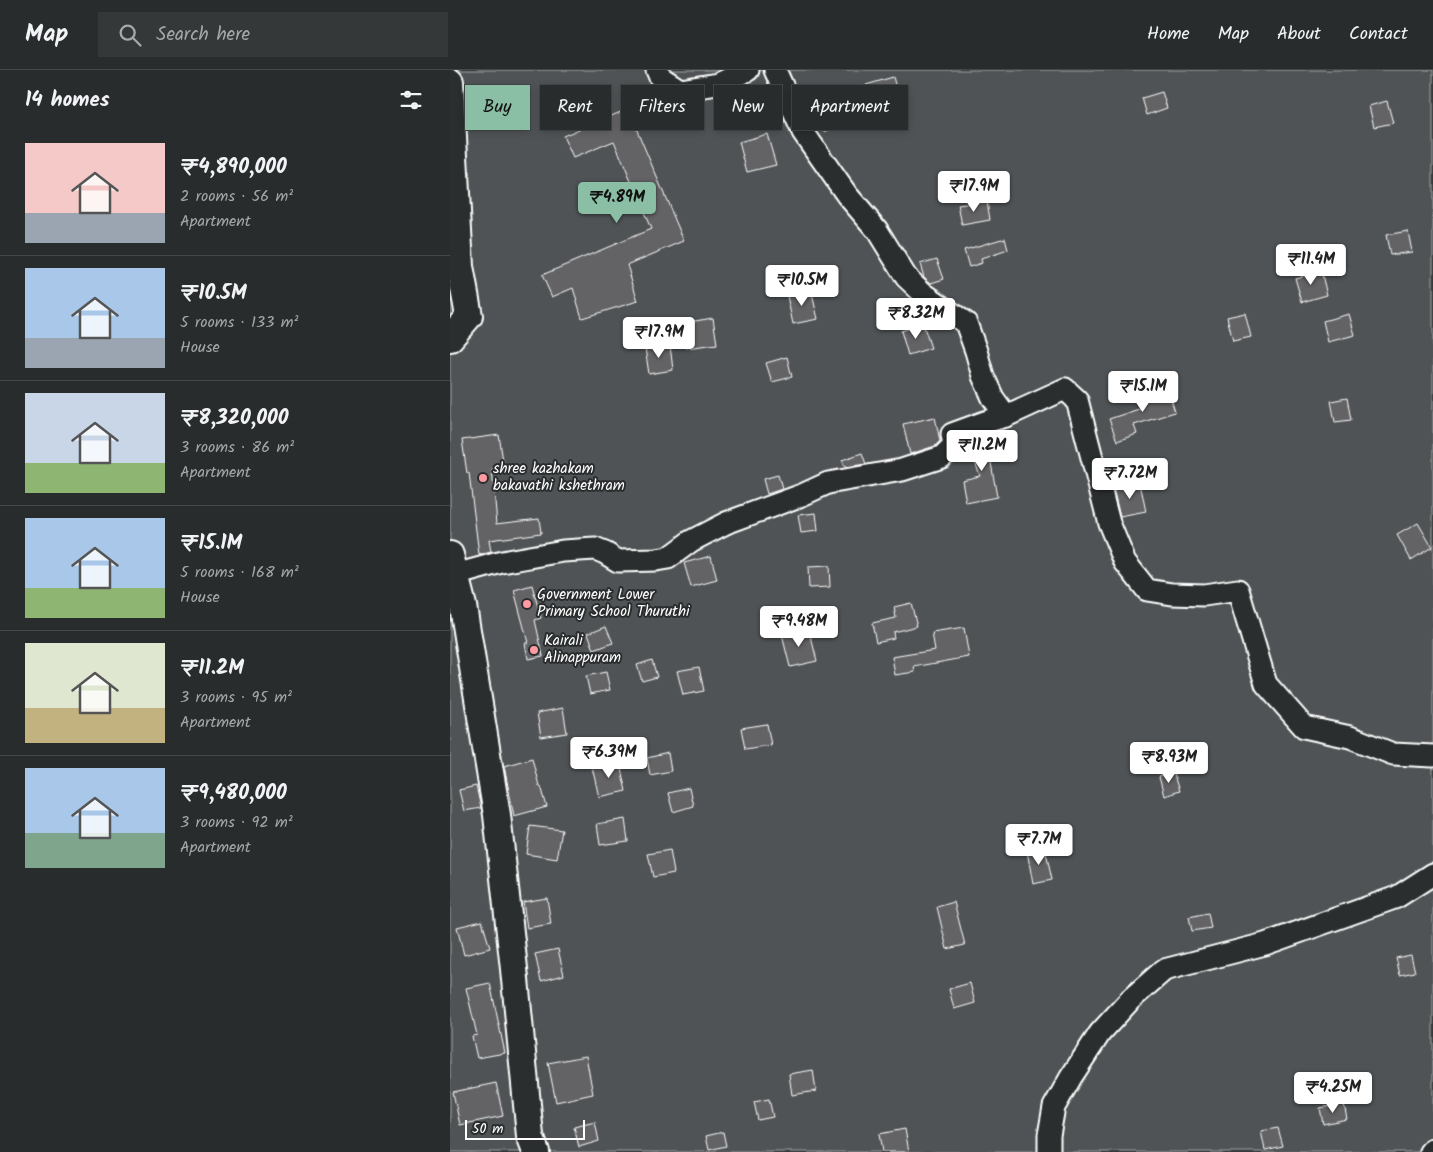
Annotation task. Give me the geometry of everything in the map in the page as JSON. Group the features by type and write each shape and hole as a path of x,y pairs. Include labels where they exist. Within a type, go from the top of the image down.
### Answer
{"main road":[{"path":"450,82 460,267 469,316 450,338"},
{"path":"453,565 463,606 496,815 513,960 530,1136 536,1152"}],"street":[{"path":"657,70 660,77 680,90 718,84 748,70"},
{"path":"776,70 803,132 847,195 877,230 906,277 923,293 966,324 983,376 993,398 1006,416"},
{"path":"453,565 502,562 563,551 596,549 618,561 668,558 691,541 726,523 802,495 828,483 902,470 942,456 954,445 952,434 1006,416 1064,389 1077,400 1109,523 1124,562 1147,590 1172,594 1204,595 1238,590 1266,684 1304,727 1350,737 1393,754 1433,756"},
{"path":"1049,1152 1049,1135 1054,1107 1071,1077 1100,1033 1131,999 1164,970 1265,944 1397,897 1433,874"}],"shaded area":[{"path":"450,70 1433,70 1433,1152 450,1152"}],"building":[{"path":"893,77 895,85 866,85"},
{"path":"1162,92 1167,108 1147,115 1142,98"},
{"path":"1387,101 1393,123 1374,127 1369,106"},
{"path":"621,112 621,130 637,130 684,241 627,265 638,301 582,318 573,288 552,297 542,275 651,229 614,141 573,158 563,136 577,130 611,130 611,116"},
{"path":"767,134 776,165 747,172 739,142"},
{"path":"987,201 990,220 962,225 958,205"},
{"path":"1408,231 1412,252 1390,255 1386,235"},
{"path":"1005,238 1008,250 981,259 982,263 969,267 964,250"},
{"path":"937,259 944,279 931,283 924,277 920,264"},
{"path":"1321,271 1327,295 1302,302 1295,278"},
{"path":"811,290 818,319 793,324 787,296"},
{"path":"1245,313 1251,337 1233,341 1227,317"},
{"path":"1349,314 1355,335 1328,342 1323,321"},
{"path":"713,318 717,344 686,348 683,323"},
{"path":"923,324 931,348 908,355 901,331"},
{"path":"670,345 673,370 649,374 645,348"},
{"path":"787,357 792,377 772,382 766,363"},
{"path":"1167,386 1175,412 1134,425 1137,434 1117,441 1109,419 1142,408 1138,395"},
{"path":"1347,398 1351,420 1335,422 1331,401"},
{"path":"935,417 940,441 935,446 910,454 903,424"},
{"path":"499,435 504,467 492,469 497,523 539,518 541,533 489,540 491,552 479,555 469,473 467,473 462,440"},
{"path":"992,436 998,454 990,457 997,497 966,503 962,480 980,476 969,445"},
{"path":"862,453 866,464 845,467 842,460"},
{"path":"778,475 782,489 767,494 763,479"},
{"path":"1140,483 1146,512 1120,517 1113,488"},
{"path":"816,513 818,531 801,533 798,515"},
{"path":"1418,523 1432,547 1411,560 1397,535"},
{"path":"711,556 717,580 691,587 684,563"},
{"path":"829,566 830,587 809,588 808,567"},
{"path":"532,585 541,618 535,620 543,656 528,659 525,643 528,643 514,590"},
{"path":"911,603 917,626 893,632 894,638 876,642 872,623 896,618 894,607"},
{"path":"606,626 613,643 594,650 588,633"},
{"path":"964,628 969,657 914,667 915,672 895,675 892,657 935,650 932,633"},
{"path":"809,629 817,661 790,667 782,635"},
{"path":"652,660 657,677 642,681 637,665"},
{"path":"699,667 704,691 683,695 677,671"},
{"path":"606,672 610,690 590,694 586,676"},
{"path":"563,708 567,733 541,737 537,713"},
{"path":"767,724 771,745 745,749 741,728"},
{"path":"668,753 671,771 650,775 647,758"},
{"path":"532,758 539,786 541,786 547,807 514,816 504,766"},
{"path":"619,760 626,791 599,797 592,767"},
{"path":"1173,772 1179,791 1164,796 1159,777"},
{"path":"476,786 481,808 464,811 459,790"},
{"path":"689,788 693,806 673,812 668,793"},
{"path":"625,819 628,841 600,845 597,824"},
{"path":"530,826 562,830 557,859 526,854"},
{"path":"1045,848 1052,880 1033,884 1027,851"},
{"path":"670,850 674,873 653,877 648,854"},
{"path":"547,898 551,924 527,928 523,902"},
{"path":"954,902 965,945 947,949 937,907"},
{"path":"1208,913 1211,928 1192,931 1189,917"},
{"path":"482,921 490,948 464,955 457,927"},
{"path":"558,949 564,975 541,981 535,954"},
{"path":"1411,955 1415,972 1400,975 1396,958"},
{"path":"490,983 505,1053 477,1058 472,1036 477,1035 466,988"},
{"path":"970,983 975,1003 954,1009 949,989"},
{"path":"586,1056 593,1094 556,1102 548,1063"},
{"path":"813,1070 816,1091 792,1095 789,1074"},
{"path":"496,1083 503,1116 460,1125 453,1092"},
{"path":"769,1099 773,1117 758,1120 754,1102"},
{"path":"1344,1104 1347,1119 1323,1124 1320,1108"},
{"path":"595,1122 599,1141 579,1147 574,1127"},
{"path":"1278,1128 1283,1146 1265,1150 1261,1131"},
{"path":"905,1129 909,1152 882,1152 879,1134"},
{"path":"723,1132 726,1146 709,1150 706,1136"}],"place":[{"name":"shree kazhakam bakavathi kshethram","path":"483,478"},
{"name":"Government Lower Primary School Thuruthi","path":"527,604"},
{"name":"Kairali Alinappuram","path":"534,650"}]}
